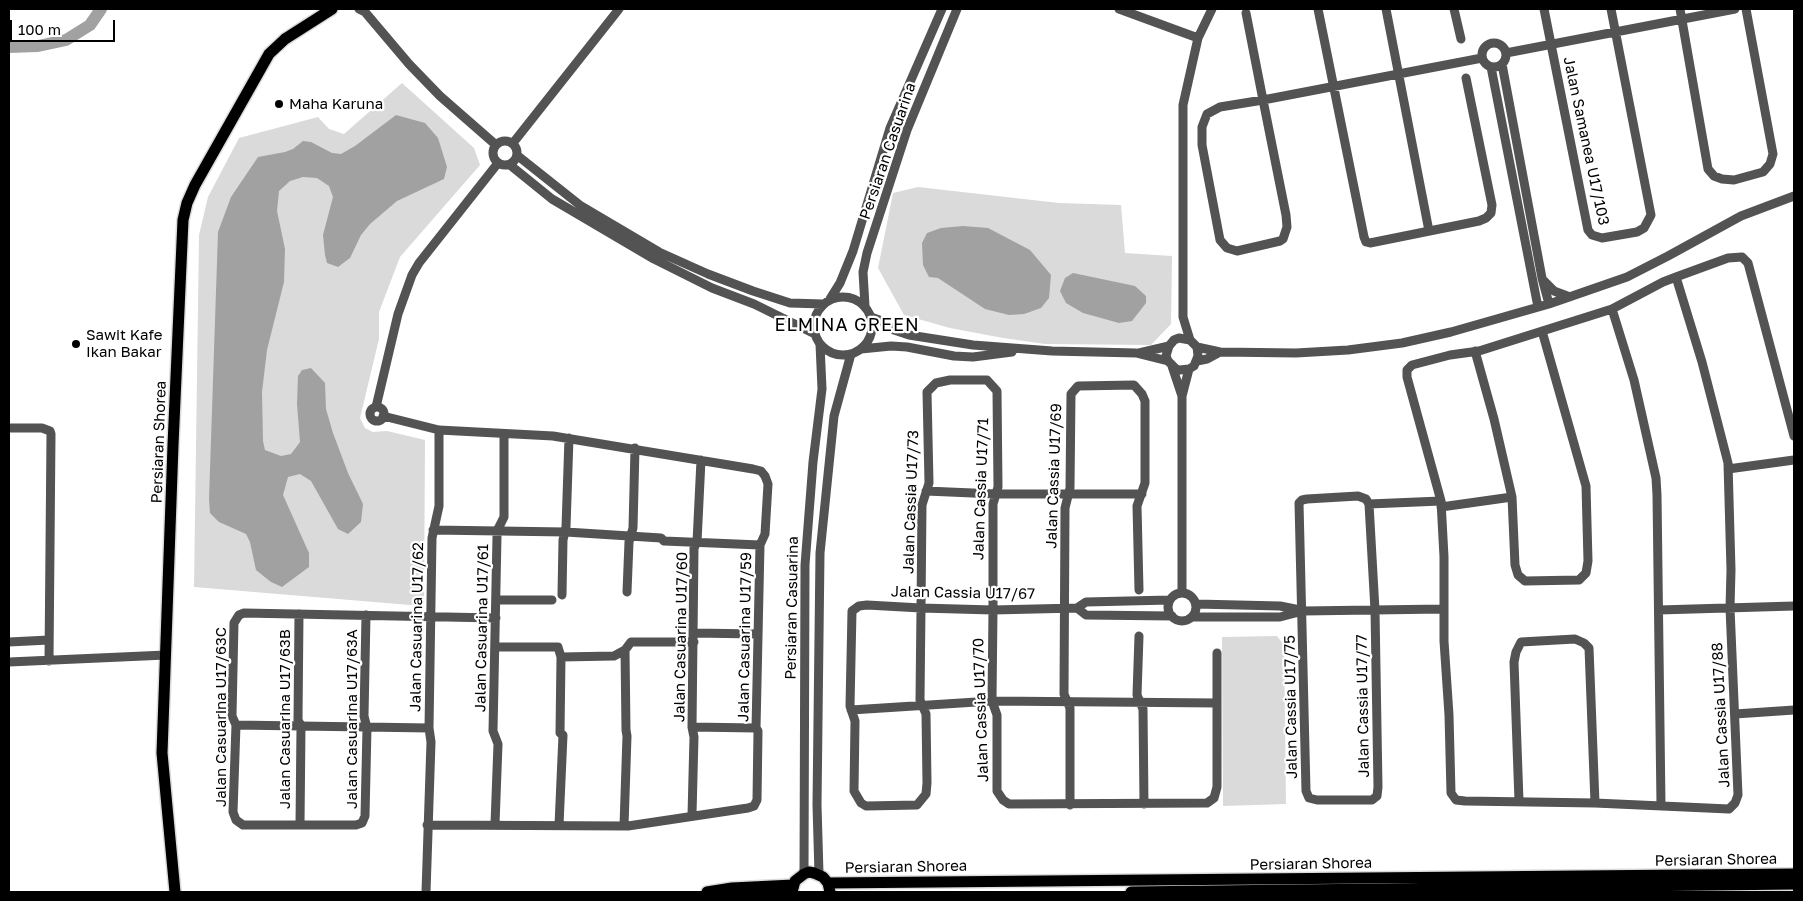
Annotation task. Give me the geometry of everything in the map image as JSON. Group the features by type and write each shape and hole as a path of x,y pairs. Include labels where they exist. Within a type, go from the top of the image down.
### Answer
{"main road":[{"name":"Persiaran Shorea","path":"175,892 162,752 181,236 187,204 195,185 269,54 285,39 329,11"},
{"path":"707,892 732,888 793,889 795,881 804,874 814,873 819,874 829,888"},
{"name":"Persiaran Shorea","path":"829,888 1794,874"},
{"path":"1535,877 1561,882 1566,890 1574,882 1598,876"},
{"name":"Persiaran Shorea","path":"1132,892 1566,890 1794,884"}],"street":[{"path":"329,11 339,9"},
{"path":"513,143 619,9"},
{"name":"Persiaran Casuarina","path":"827,301 840,283 852,251 890,128 942,9"},
{"name":"Persiaran Casuarina","path":"865,306 863,272 867,253 907,130 957,9"},
{"path":"1119,9 1198,38"},
{"path":"1212,9 1198,38 1183,104 1183,317 1190,340 1197,347 1220,352 1296,353 1348,350 1393,344 1451,332 1521,313 1627,276 1741,216 1794,196"},
{"path":"1318,9 1366,242 1370,243 1479,221 1491,213 1492,205 1466,78"},
{"path":"1386,9 1429,231"},
{"path":"1454,9 1461,39"},
{"name":"Jalan Samanea U17/103","path":"1544,9 1588,230 1592,235 1602,238 1637,232 1647,224 1651,215 1615,32"},
{"path":"1611,9 1615,32"},
{"path":"1680,9 1708,169 1714,176 1722,180 1734,180 1763,172 1770,164 1773,154 1746,9"},
{"path":"1506,53 1735,9"},
{"path":"363,10 409,64 440,96 496,145"},
{"path":"1246,13 1263,100 1287,227 1284,238 1280,241 1236,251 1227,248 1220,240 1202,144 1202,127 1208,114 1220,107 1263,100 1482,58"},
{"path":"1491,43 1499,43 1505,49 1505,61 1499,66 1491,67 1484,63 1482,58 1484,47 1491,43"},
{"path":"1502,64 1538,280 1538,307"},
{"path":"1491,67 1538,280 1549,304"},
{"path":"503,141 513,143 517,148 518,156 513,163 506,166 495,160 493,152 496,145 503,141"},
{"path":"518,156 581,206 659,252 708,274 753,291 790,302 827,301 838,297 853,298 865,306 871,317 871,335 860,350"},
{"name":"Jalan Casuarina U17/59","path":"427,825 624,826 748,808 754,806 757,800 758,731 756,728 760,545 765,534 768,484 761,471 753,468 569,438 439,430 383,416 378,420 372,419 370,413 376,407 398,314 412,275 419,263 498,163"},
{"path":"510,165 552,199 641,252 712,288 754,304 815,334"},
{"path":"1196,604 1280,606 1303,611 1443,609 1444,557 1441,504 1407,377 1407,370 1412,365 1450,355 1475,351 1612,309 1663,282 1728,258 1742,257 1748,263 1794,436"},
{"name":"Jalan Cassia U17/88","path":"1443,609 1451,793 1456,800 1465,802 1519,801 1661,805 1729,809 1735,803 1738,795 1730,608 1731,570 1728,469 1702,362 1676,278"},
{"path":"1538,280 1554,291 1570,297"},
{"path":"1521,313 1529,302 1538,280"},
{"path":"827,301 815,318 815,334 820,344 834,354 852,354 860,350 891,346 907,347 954,356 973,357 1030,350"},
{"path":"1612,309 1634,380 1656,478 1661,805"},
{"path":"871,317 882,321 894,330 909,335 973,345 1030,350 1136,353 1170,364 1180,370 1189,368 1197,361 1207,359 1220,352"},
{"path":"1182,396 1166,356 1183,317"},
{"path":"1475,351 1494,419 1512,497 1515,565 1518,575 1526,581 1579,580 1586,573 1588,561 1586,486 1542,331"},
{"path":"1136,353 1172,343 1179,338 1190,340"},
{"name":"Persiaran Casuarina","path":"804,874 805,565 813,462 822,389 820,344"},
{"path":"1197,347 1197,361"},
{"name":"Persiaran Casuarina","path":"819,874 817,806 820,553 834,416 852,354"},
{"path":"1182,593 1182,396 1189,368"},
{"name":"Jalan Cassia U17/73","path":"851,710 855,720 854,792 860,803 866,806 917,805 926,794 927,783 926,714 920,700 922,505 929,483 927,392 936,383 950,380"},
{"name":"Jalan Cassia U17/71","path":"950,380 987,380 997,391 998,487 993,504 993,610"},
{"name":"Jalan Cassia U17/69","path":"1070,804 1070,708 1064,694 1065,508 1068,494 1071,394 1078,386 1134,385 1142,394 1144,401 1145,483 1142,494"},
{"path":"9,428 42,428 50,431 51,434 49,661"},
{"name":"Jalan Casuarina U17/62","path":"426,892 431,742 429,728 432,538 439,506 439,430"},
{"name":"Jalan Casuarina U17/61","path":"495,824 498,744 493,731 497,531 504,517 504,434"},
{"path":"562,595 569,438"},
{"path":"627,592 633,528 635,448"},
{"name":"Jalan Casuarina U17/60","path":"692,815 694,548 697,542 701,460"},
{"path":"1728,469 1794,460"},
{"path":"926,491 996,494 1142,494 1137,506 1139,590"},
{"name":"Jalan Cassia U17/75","path":"1343,800 1317,800 1310,798 1306,791 1299,503 1302,500 1358,496 1367,502"},
{"path":"1375,610 1367,502 1441,504 1512,497"},
{"path":"433,530 566,532 661,538 664,541 760,545"},
{"path":"1192,617 1196,604 1191,596 1182,593 1170,600 1168,608 1172,616 1184,621 1192,617 1280,617 1303,611"},
{"path":"496,600 552,600"},
{"name":"Jalan Cassia U17/67","path":"851,710 852,612 859,606 993,610 1077,608 1086,602 1170,600"},
{"path":"1130,602 1130,616"},
{"path":"1659,610 1794,606"},
{"name":"Jalan Cassia U17/67","path":"1077,608 1086,615 1172,616"},
{"name":"Jalan Cassia U17/70","path":"993,610 992,701 997,715 997,791 1003,800 1010,804 1070,804"},
{"name":"Jalan Cassia U17/77","path":"1343,800 1372,800 1377,796 1375,610"},
{"name":"Jalan Casuarina U17/63C","path":"299,614 244,612 238,615 234,624 232,716 236,725 234,812 236,820 243,824 300,825"},
{"path":"299,614 496,618"},
{"name":"Jalan Casuarina U17/63B","path":"299,614 298,720 301,726 300,825"},
{"name":"Jalan Casuarina U17/63A","path":"300,825 356,825 362,823 365,816 367,728 364,716 366,615"},
{"path":"562,656 614,656 625,650 631,642 758,634"},
{"path":"1139,636 1137,694 1143,709 1144,804"},
{"path":"1519,801 1514,662 1516,652 1521,642 1575,639 1584,643 1589,648 1595,803"},
{"path":"9,642 49,640"},
{"path":"495,646 558,647 562,656 560,732 563,735 559,825"},
{"path":"624,826 627,736 625,650"},
{"path":"1070,804 1208,803 1214,798 1217,787 1217,653"},
{"path":"9,662 166,655"},
{"path":"851,710 992,701 1217,703"},
{"path":"1735,714 1794,710"},
{"path":"236,725 429,728"},
{"path":"692,727 756,728"}],"shaded area":[{"path":"402,83 474,148 480,165 400,257 379,312 379,339 360,418 365,428 373,432 387,431 425,440 424,603 410,605 194,587 199,235 208,197 239,138 318,117 329,129 344,134"},
{"path":"396,115 425,123 438,138 447,167 444,179 397,201 370,224 361,235 350,258 338,267 327,263 325,255 323,235 333,197 329,186 317,178 303,177 290,181 279,191 277,211 285,249 284,282 267,350 262,392 263,441 265,450 281,456 291,454 300,442 297,404 298,376 302,370 311,368 325,383 326,409 333,433 348,473 363,504 361,522 348,534 338,529 311,481 300,474 288,477 283,495 309,553 309,567 282,587 271,582 256,570 250,542 246,534 219,522 210,513 218,232 231,197 258,157 285,152 293,149 303,141 311,142 332,153 341,154 355,146"},
{"path":"918,187 1059,203 1121,205 1125,253 1172,256 1171,324 1151,345 1045,344 950,328 904,315 878,268 893,193"},
{"path":"963,226 988,228 1030,250 1051,275 1049,298 1041,308 1024,314 1009,315 985,309 938,278 929,277 923,265 922,243 927,233 941,228"},
{"path":"1073,273 1135,286 1146,296 1146,303 1132,321 1119,323 1083,313 1066,303 1060,291 1065,278"},
{"path":"1277,636 1284,645 1286,804 1223,806 1222,637"}],"waterway":[{"path":"9,47 38,46 66,40 90,25 101,9"}],"place":[{"name":"Maha Karuna","path":"279,104"},
{"name":"Sawit Kafe Ikan Bakar","path":"76,344"}],"district":[{"name":"ELMINA GREEN","path":"847,325"}]}
